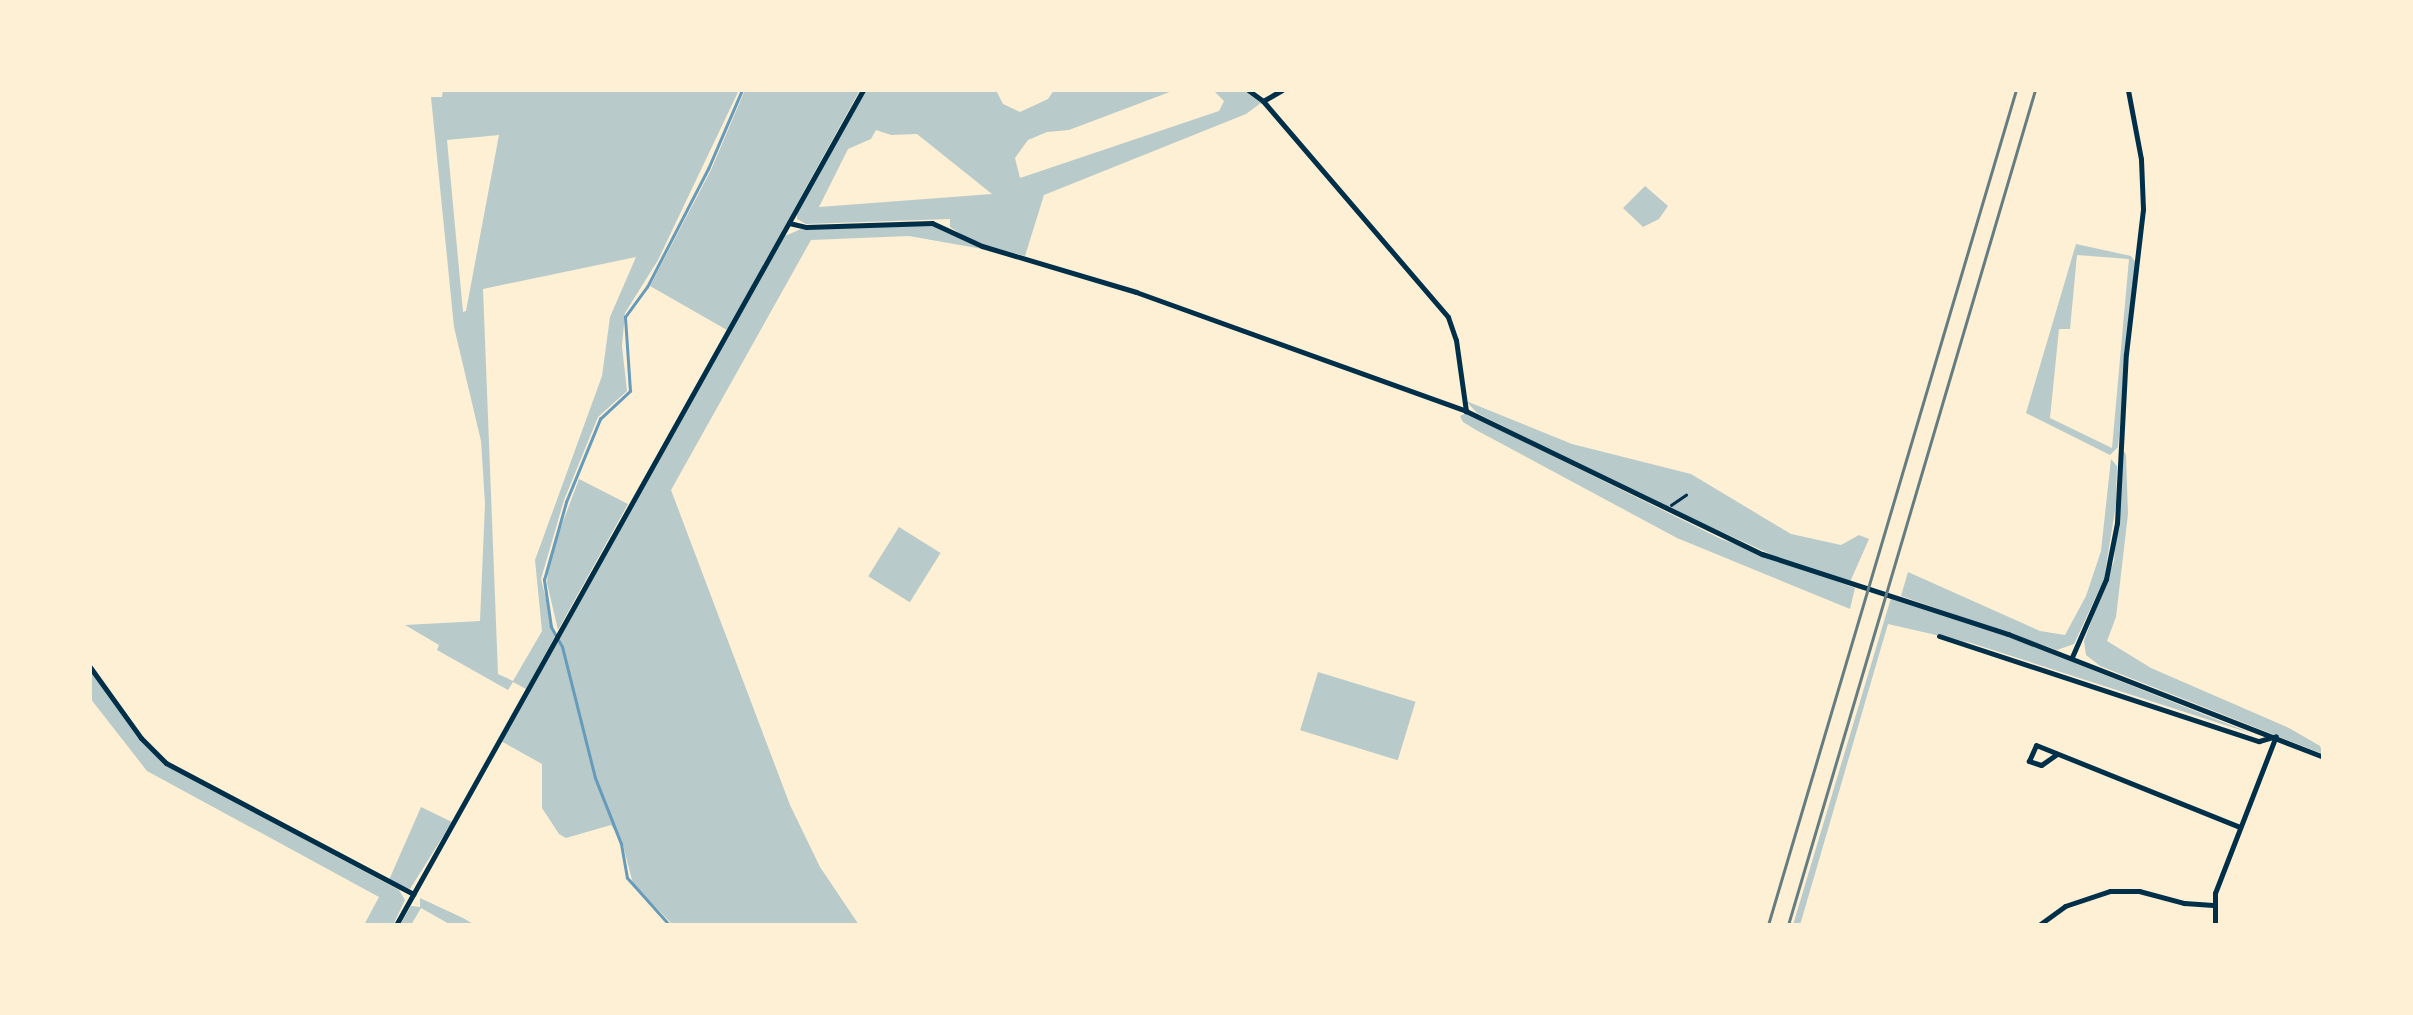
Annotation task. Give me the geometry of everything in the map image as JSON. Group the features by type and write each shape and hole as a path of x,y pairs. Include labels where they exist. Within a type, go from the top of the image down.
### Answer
{"street":[{"path":"396,925 863,90"},
{"path":"1248,90 1263,100 1448,317 1456,340 1466,411"},
{"path":"1263,100 1282,90"},
{"path":"2072,658 2106,580 2117,523 2125,371 2143,209 2141,159 2128,90"},
{"path":"789,222 806,227 893,222 938,224 982,246 1098,279 1466,411 1762,554 2072,658 2323,757"},
{"path":"1939,636 2259,741 2276,736"},
{"path":"90,667 141,738 166,763 414,894"},
{"path":"2215,925 2213,905 2276,736"},
{"path":"2057,754 2041,765 2030,761 2036,745 2240,827"},
{"path":"2039,925 2065,906 2110,891 2213,905"}],"path":[{"path":"1668,510 1678,496 1686,495"}],"shaded area":[{"path":"443,90 739,90 658,260 625,313 622,346 627,391 598,417 564,500 541,579 555,636 526,689 513,682 508,690 437,650 439,645 405,625 480,621 485,504 481,441 454,327 431,97 442,97","holes":["499,135 466,311 463,312 447,140","636,257 610,317 602,376 535,560 542,631 513,681 498,674 483,289"]},
{"path":"745,90 860,90 727,330 650,286 711,170"},
{"path":"866,90 996,90 1003,104 1020,112 1048,99 1054,90 1175,90 1069,130 1047,132 1028,140 1015,158 1020,178 1219,111 1224,101 1213,90 1243,90 1261,103 1246,114 1044,195 1025,256 972,241 950,227 950,219 806,224 797,219","holes":["876,130 891,135 917,134 992,194 819,207 848,149 871,139"]},
{"path":"1645,186 1668,206 1659,219 1643,227 1623,208"},
{"path":"933,226 988,250 909,236 811,240 671,490 790,805 820,867 859,925 673,925 633,884 622,841 611,825 566,838 559,834 542,808 542,764 501,741 785,236 801,229"},
{"path":"2076,244 2131,256 2136,263 2118,447 2110,455 2026,413","holes":["2077,255 2129,259 2112,448 2050,418 2059,329 2070,329"]},
{"path":"1466,401 1572,444 1691,474 1791,534 1841,545 1859,535 1869,539 1850,582 1794,565 1624,487 1477,413"},
{"path":"1466,413 1721,539 1855,588 1850,609 1677,538 1476,430 1463,422 1460,416"},
{"path":"2122,448 2126,455 2128,514 2116,617 2107,641 2151,668 2289,728 2320,746 2323,754 2100,666 2086,655 2084,641 2114,561"},
{"path":"2111,459 2117,466 2116,504 2104,579 2074,644 2057,650 1901,596 1908,572 2040,631 2065,635 2086,596 2101,551"},
{"path":"579,479 628,504 558,630 547,583 549,559"},
{"path":"899,527 941,553 910,602 868,576"},
{"path":"1891,598 2007,636 2253,734 1971,643 1888,624 1800,925 1793,925"},
{"path":"90,670 140,739 166,765 399,890 405,900 393,925 364,925 379,897 147,771 90,698"},
{"path":"1318,672 1416,702 1398,760 1300,730"},
{"path":"421,807 452,822 410,889 389,880"},
{"path":"420,898 475,925 451,925 421,908 411,925 400,925 411,906 420,907"}],"waterway":[{"path":"669,925 627,878 621,844 595,778 562,647 551,627 544,580 566,502 600,419 630,391 625,317 647,287 708,169 742,90"}],"railway":[{"path":"1768,925 2016,90"},
{"path":"1788,925 2035,90"}]}
